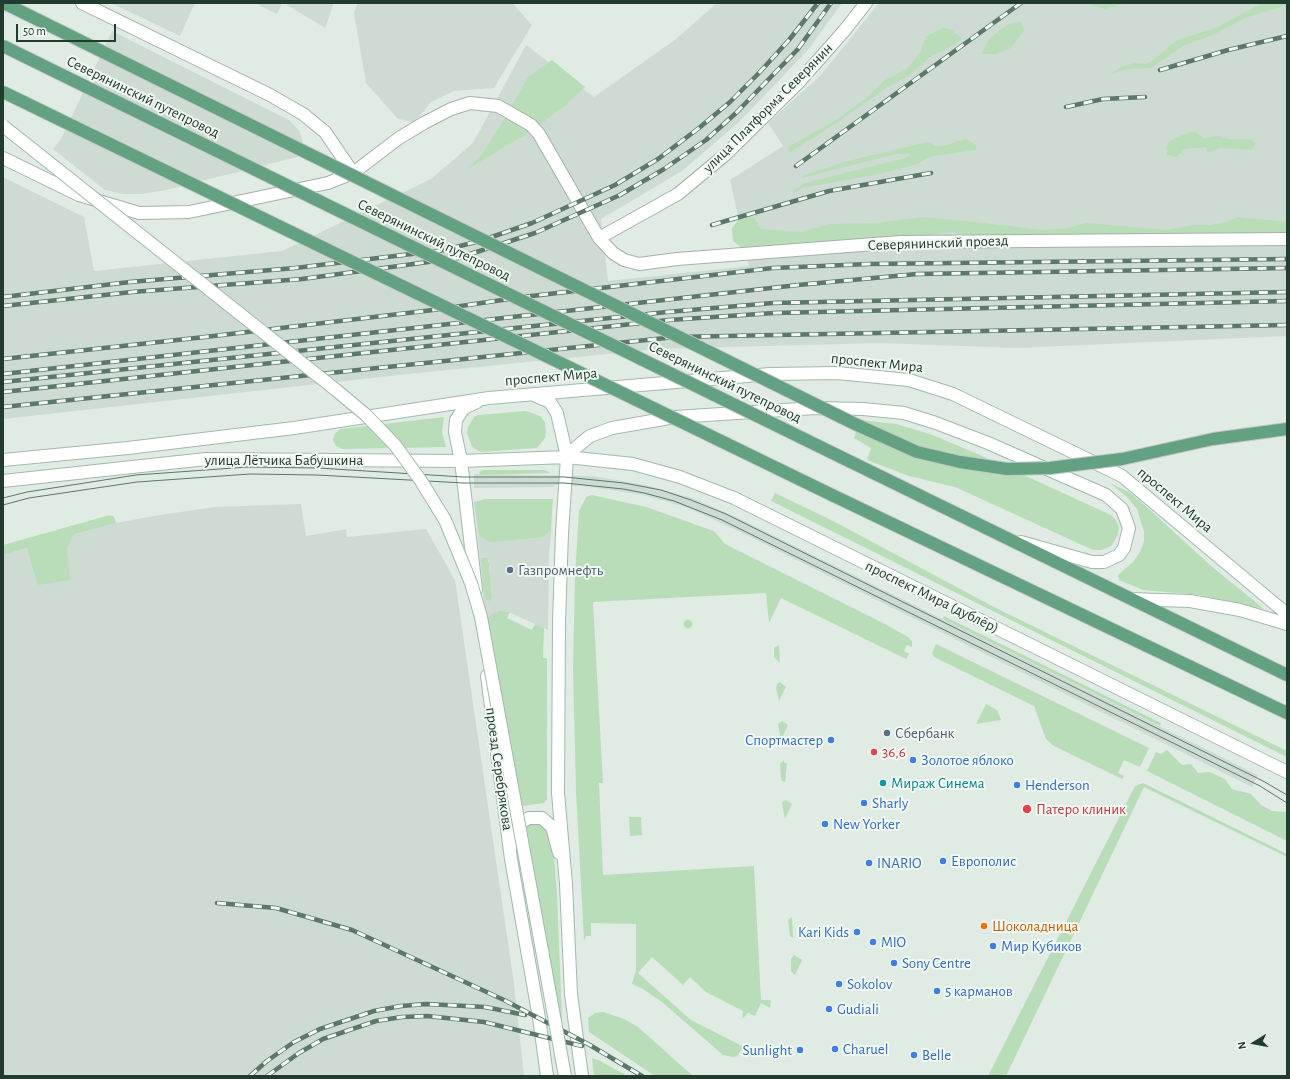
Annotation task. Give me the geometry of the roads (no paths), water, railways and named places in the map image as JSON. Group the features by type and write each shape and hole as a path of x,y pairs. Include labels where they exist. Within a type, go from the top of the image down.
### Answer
{"main road":[{"path":"4,3 855,424 917,452 960,462 1007,469 1050,468 1122,458 1214,439 1287,429"},
{"path":"3,158 79,195 140,213 189,212 328,184 353,173 325,132 303,114 270,95 82,3"},
{"name":"улица Платформа Северянин","path":"599,238 678,194 726,154 798,83 844,32 866,3"},
{"name":"Северянинский путепровод","path":"3,46 1006,537"},
{"path":"3,92 834,496 1287,713"},
{"name":"Северянинский проезд","path":"353,173 367,164 399,138 451,109 470,103 498,106 531,125 539,134 599,238 613,253 624,260 639,264 677,259 902,242 1287,239"},
{"path":"3,126 366,415 404,457 421,481 444,520 471,583 481,617 565,1076"},
{"name":"проспект Мира","path":"489,398 770,374 837,373 909,380 926,384 953,394 1122,476 1287,614"},
{"path":"532,395 550,402 557,413 566,457 559,622 558,785 566,884 571,994 582,1076"},
{"name":"улица Лётчика Бабушкина","path":"3,460 128,448 294,428 489,398"},
{"name":"проезд Серебрякова","path":"489,398 464,408 456,420 455,432 461,461 470,543 511,859 539,1018 547,1076"},
{"path":"566,457 572,450 590,436 612,428 668,418 815,408 863,409 904,413 936,423 988,443 1106,495 1122,509 1129,528 1124,548 1119,555 1104,562 1092,562 1006,537"},
{"name":"улица Лётчика Бабушкина","path":"3,481 206,460 461,461 566,457"},
{"name":"проспект Мира (дублёр)","path":"566,457 633,464 680,477 722,493 1287,772"},
{"path":"1006,537 1287,675"},
{"path":"1131,599 1190,601 1240,610 1287,624"},
{"path":"511,859 512,836 515,828 524,820 536,817 542,818 552,827 555,835 566,884"}],"tram line":[{"path":"3,498 27,492 136,475 248,467 318,468 463,477 565,477 624,483 661,490 726,514 1263,781 1287,795"},
{"path":"3,505 29,498 137,482 250,474 317,475 464,483 565,483 623,489 644,493 674,501 722,520 1260,786 1287,803"}],"railway":[{"path":"3,297 130,282 295,268 445,250 483,240 532,223 615,185 658,159 699,128 730,102 758,74 789,40 818,3"},
{"path":"3,306 132,292 302,279 458,258 535,233 620,195 664,169 706,140 736,113 798,49 831,3"},
{"path":"796,166 1021,3"},
{"path":"1160,70 1228,50 1287,36"},
{"path":"1066,107 1103,99 1145,97"},
{"path":"712,225 829,191 931,173"},
{"path":"3,359 205,337 433,310 523,297 773,268 869,264 1287,259"},
{"path":"3,374 798,285 917,274 1287,268"},
{"path":"3,382 667,312 773,303 1287,292"},
{"path":"3,392 669,320 774,313 1287,301"},
{"path":"3,407 675,337 1287,325"},
{"path":"217,903 276,908 352,930 504,1000 588,1044 642,1076"},
{"path":"250,1076 267,1061 294,1042 320,1029 374,1011 401,1006 426,1004 485,1007 525,1015"},
{"path":"267,1076 299,1053 323,1039 376,1021 402,1017 427,1016 484,1022 582,1046"}],"place":[{"name":"Газпромнефть","path":"510,570"},
{"name":"Сбербанк","path":"887,733"},
{"name":"Спортмастер","path":"831,740"},
{"name":"36,6","path":"874,752"},
{"name":"Золотое яблоко","path":"913,760"},
{"name":"Мираж Синема","path":"883,783"},
{"name":"Henderson","path":"1017,785"},
{"name":"Sharly","path":"864,803"},
{"name":"Патеро клиник","path":"1027,809"},
{"name":"New Yorker","path":"825,824"},
{"name":"Европолис","path":"943,861"},
{"name":"INARIO","path":"869,863"},
{"name":"Шоколадница","path":"984,926"},
{"name":"Kari Kids","path":"857,932"},
{"name":"MIO","path":"873,942"},
{"name":"Мир Кубиков","path":"993,946"},
{"name":"Sony Centre","path":"894,963"},
{"name":"Sokolov","path":"839,984"},
{"name":"5 карманов","path":"937,991"},
{"name":"Gudiali","path":"829,1009"},
{"name":"Charuel","path":"835,1049"},
{"name":"Sunlight","path":"800,1050"},
{"name":"Belle","path":"914,1055"}]}
